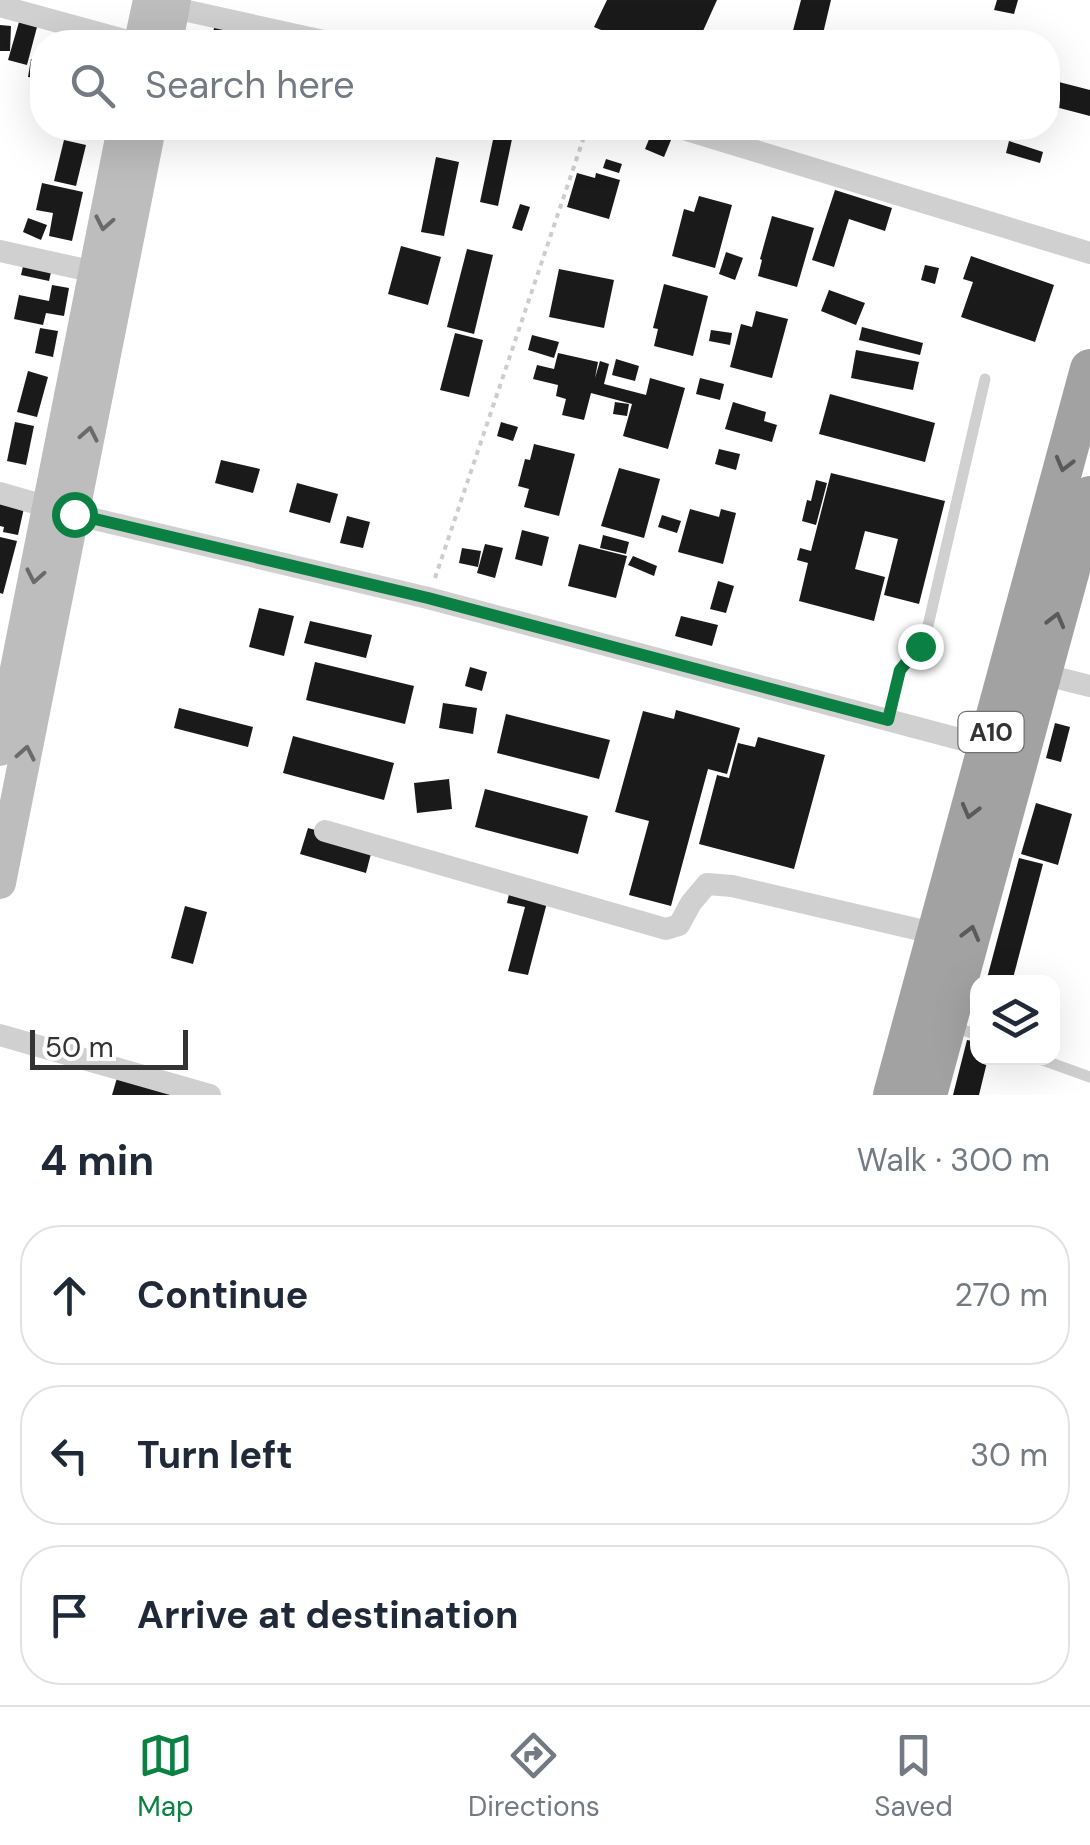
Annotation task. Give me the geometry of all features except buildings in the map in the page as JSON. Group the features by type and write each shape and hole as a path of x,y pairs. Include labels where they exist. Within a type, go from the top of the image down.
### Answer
{"highway":[{"name":"A10","path":"927,1095 962,1030 1003,751 1090,370"},
{"name":"A10","path":"893,1095 936,934 1003,751 1042,674 1090,496"}],"main road":[{"path":"148,30 166,3"},
{"path":"166,3 167,30"},
{"path":"0,882 61,510 95,272 121,140"},
{"path":"0,750 147,140"}],"street":[{"path":"166,3 278,30"},
{"path":"0,6 88,30"},
{"path":"719,140 1090,253"},
{"path":"0,251 95,272"},
{"path":"0,493 428,598 1003,751"},
{"path":"1042,674 1090,686"},
{"path":"325,831 666,930 679,925 707,884 732,886 936,934"},
{"path":"0,1035 210,1095"}],"lane":[{"path":"888,720 900,670 920,646 927,630 985,378"},
{"path":"1057,1065 1090,1077"}],"path":[{"path":"428,598 583,140"}],"route":[{"path":"74,514 428,598 888,720 900,670 920,646"}]}
